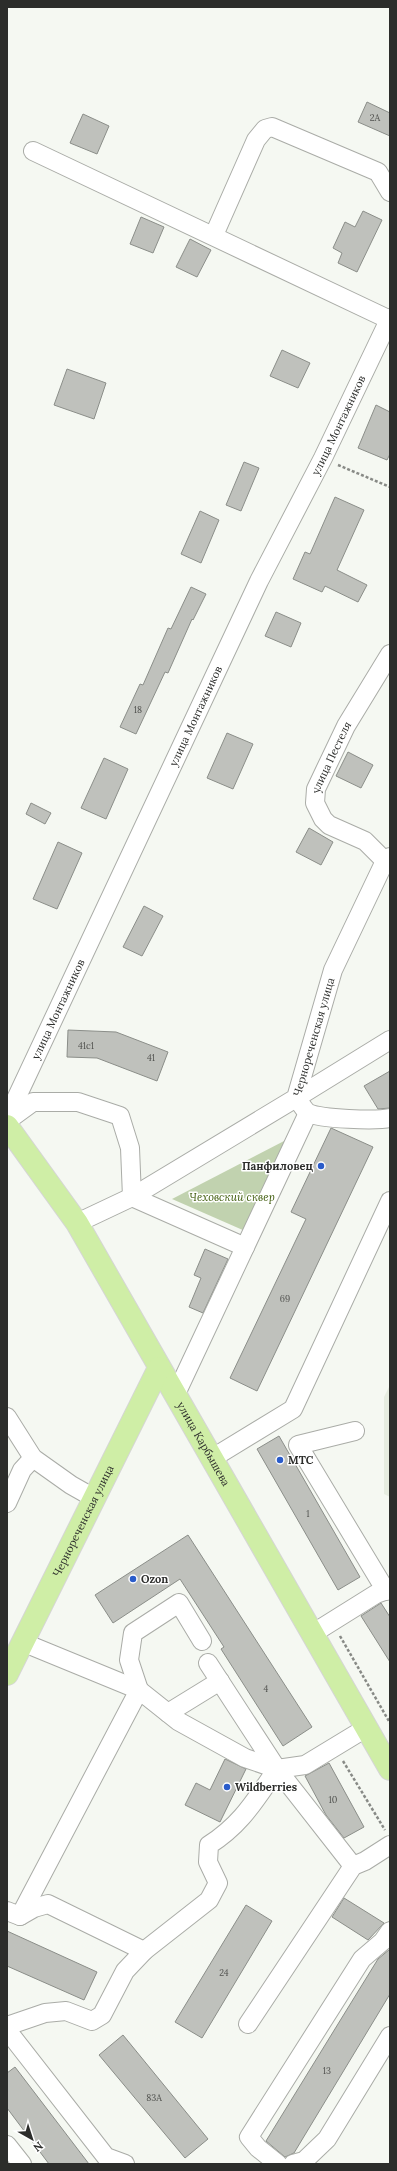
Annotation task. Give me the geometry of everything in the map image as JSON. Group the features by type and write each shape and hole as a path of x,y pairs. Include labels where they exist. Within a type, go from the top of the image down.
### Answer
{"main road":[{"name":"улица Карбышева","path":"7,1126 77,1223 366,1728 388,1762"},
{"name":"Чернореченская улица","path":"7,1674 159,1368"}],"street":[{"path":"214,235 256,140 265,129 272,127 378,172 390,192"},
{"path":"33,151 390,319"},
{"name":"улица Монтажников","path":"7,1118 256,588 323,458 390,319"},
{"name":"улица Пестеля","path":"388,859 365,841 330,825 323,819 315,803 316,789 346,726 390,654"},
{"name":"Чернореченская улица","path":"77,1223 132,1197 296,1098 333,970 388,859"},
{"path":"390,1040 296,1098 308,1113 324,1116 380,1120 390,1118"},
{"path":"7,1121 33,1102 78,1102 120,1116 130,1148 132,1197 245,1247"},
{"path":"175,1396 308,1113"},
{"path":"211,1459 293,1409 390,1201"},
{"path":"7,1417 33,1458 70,1485 94,1498"},
{"path":"312,1634 376,1594 388,1590 298,1445 355,1431"},
{"path":"7,1503 22,1470 33,1458"},
{"path":"14,1914 139,1690 129,1660 133,1633 179,1603 202,1641"},
{"path":"22,1642 139,1690 178,1721 245,1758 277,1769 305,1765 366,1728"},
{"path":"208,1663 277,1769 353,1866"},
{"path":"168,1713 220,1681"},
{"path":"7,2026 45,2013 66,2011 92,2021 102,2015 125,1971 144,1951 209,1900 218,1883 208,1862 209,1845 228,1833 242,1819 277,1769"},
{"path":"248,2024 353,1866 366,1861 388,1839"},
{"path":"14,1914 48,1904 144,1951"},
{"path":"278,2164 258,2148 249,2136 362,1959 383,1941 390,1931"},
{"path":"7,2030 110,2160 125,2164"},
{"path":"293,2164 304,2161 327,2139 390,2036"},
{"path":"7,2145 22,2164"}],"path":[{"path":"323,458 390,487"},
{"path":"332,1621 390,1723"},
{"path":"335,1747 388,1839"}],"shaded area":[{"path":"390,1385 390,1497 384,1494 384,1397"}],"green space":[{"name":"Чеховский сквер","path":"286,1140 245,1231 172,1199"}],"building":[{"path":"367,102 390,113 390,136 358,122"},
{"path":"83,114 109,126 97,154 70,143"},
{"path":"363,211 382,220 357,272 338,263 342,253 333,248 345,222 355,227"},
{"path":"141,217 164,227 153,253 130,244"},
{"path":"190,239 211,250 197,277 176,267"},
{"path":"282,350 310,363 298,388 270,376"},
{"path":"67,369 106,383 94,419 54,405"},
{"path":"376,405 390,412 390,454 387,460 358,448"},
{"path":"244,462 259,468 241,511 226,505"},
{"path":"335,497 364,510 337,570 367,585 358,602 325,586 322,592 293,579 305,552 310,554"},
{"path":"200,511 219,520 201,563 181,554"},
{"path":"191,587 206,594 193,620 192,619 168,673 165,672 136,734 120,727 140,684 143,685 168,628 171,629"},
{"path":"276,612 301,623 291,647 265,636"},
{"path":"227,733 253,744 233,789 207,778"},
{"path":"348,752 373,765 361,788 336,776"},
{"path":"104,758 128,769 106,819 81,808"},
{"path":"31,803 51,813 45,824 26,814"},
{"path":"309,828 333,842 321,865 296,852"},
{"path":"58,842 82,853 57,909 33,899"},
{"path":"144,906 163,916 142,956 123,947"},
{"path":"68,1030 116,1032 168,1052 157,1081 97,1058 67,1057"},
{"path":"390,1071 390,1108 378,1109 364,1086"},
{"path":"331,1128 373,1147 257,1391 230,1378 306,1219 291,1212"},
{"path":"205,1249 228,1259 203,1313 189,1307 201,1278 194,1275"},
{"path":"279,1436 360,1577 338,1590 257,1449"},
{"path":"188,1535 312,1727 283,1746 221,1649 224,1647 180,1579 113,1623 95,1595"},
{"path":"381,1603 390,1617 390,1662 361,1616"},
{"name":"Wildberries","path":"225,1759 246,1769 220,1822 185,1805 196,1783 210,1790"},
{"path":"329,1763 364,1827 344,1838 326,1815 305,1776"},
{"path":"344,1898 384,1923 368,1940 332,1917"},
{"path":"246,1905 272,1921 202,2038 175,2022"},
{"path":"7,1931 97,1972 84,2000 7,1966"},
{"path":"390,1949 390,1994 294,2153 285,2157 266,2141 378,1959"},
{"path":"123,2035 208,2139 185,2158 99,2055"},
{"path":"15,2067 89,2164 49,2164 7,2108 7,2073"}],"place":[{"name":"Панфиловец","path":"321,1166"},
{"name":"МТС","path":"280,1460"},
{"name":"Ozon","path":"133,1579"},
{"name":"Wildberries","path":"227,1787"}]}
